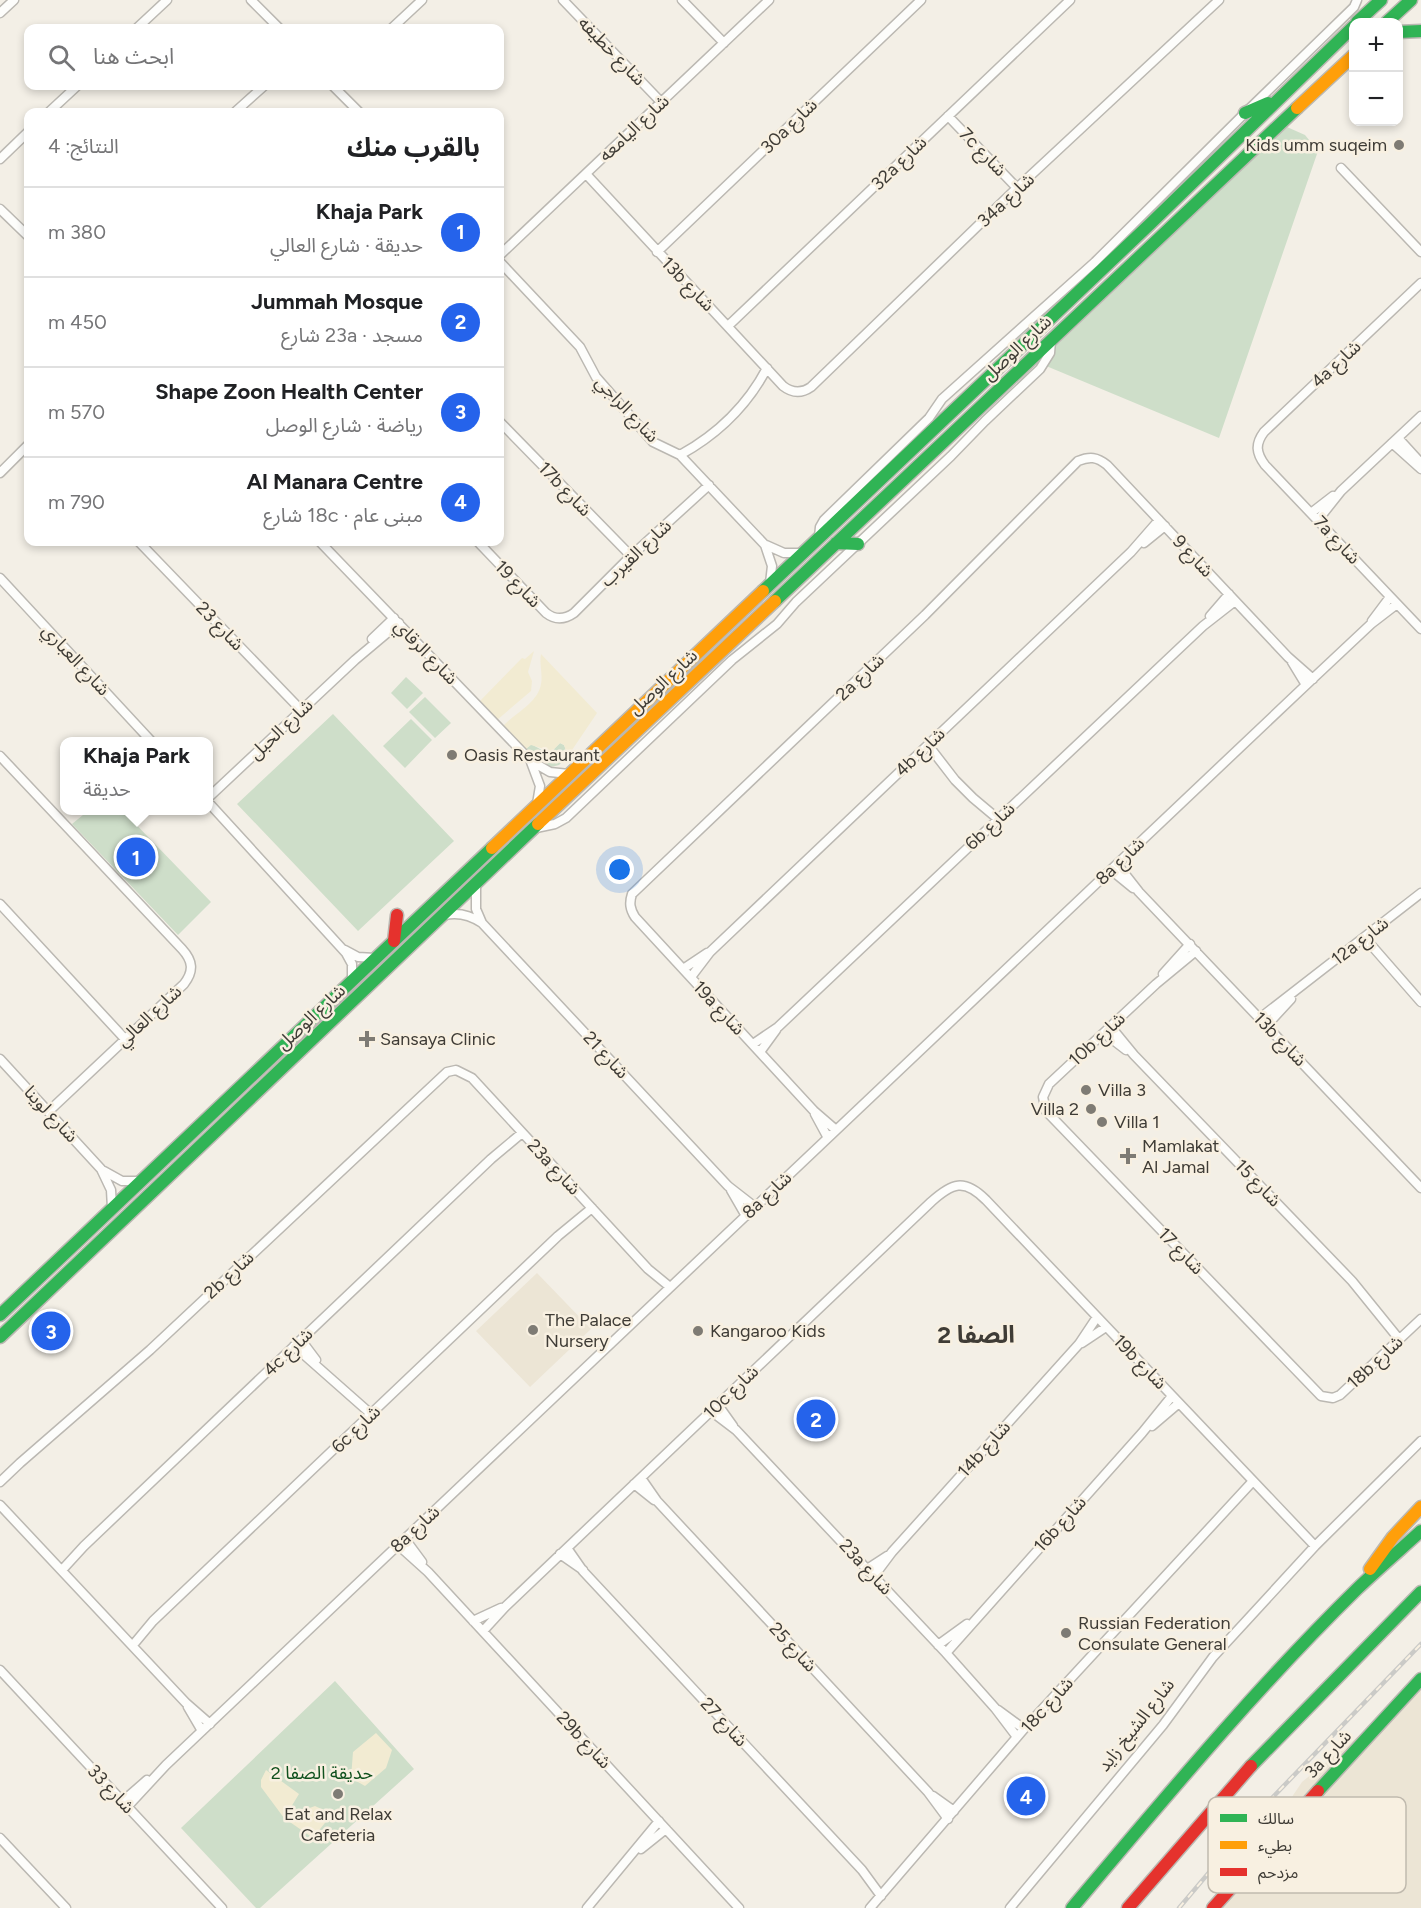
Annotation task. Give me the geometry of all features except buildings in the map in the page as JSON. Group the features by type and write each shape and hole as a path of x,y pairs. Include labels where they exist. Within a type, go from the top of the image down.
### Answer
{"main road":[{"path":"1359,18 1367,0"},
{"path":"1361,18 1381,0"},
{"path":"1381,18 1399,0"},
{"path":"1392,18 1410,0 1421,12"},
{"name":"شارع الوصل","path":"0,1315 1149,225 1349,30"},
{"path":"1403,32 1421,31"},
{"path":"1322,84 1330,70 1349,49"},
{"name":"شارع الوصل","path":"0,1337 533,829 1349,59"},
{"path":"1336,71 1349,65"},
{"path":"1245,113 1276,100"},
{"path":"836,543 858,544"},
{"path":"394,942 397,915"},
{"path":"165,1160 166,1169 175,1171"},
{"path":"122,1234 125,1218"},
{"path":"1358,1588 1393,1537 1421,1507"},
{"path":"1072,1908 1227,1727 1300,1648 1358,1588 1421,1531"},
{"path":"1224,1797 1259,1756 1421,1592"},
{"name":"3a شارع","path":"1312,1797 1421,1679"},
{"path":"1128,1908 1208,1815"},
{"name":"3a شارع","path":"1213,1908 1225,1893"}],"street":[{"path":"0,13 14,0"},
{"path":"141,24 167,0"},
{"path":"251,0 275,24"},
{"path":"396,24 422,0"},
{"name":"شارع خطيفه","path":"563,0 661,102"},
{"path":"682,0 724,43"},
{"name":"شارع اليامعه","path":"504,251 769,0"},
{"name":"30a شارع","path":"657,252 921,0"},
{"name":"32a شارع","path":"728,326 1070,0"},
{"name":"34a شارع","path":"791,391 802,392 811,387 1017,188 1218,0"},
{"name":"شارع الوصل","path":"819,539 820,527 824,520 929,418 942,399 1095,262 1354,7 1358,0"},
{"path":"53,108 73,90"},
{"path":"239,108 260,90"},
{"path":"337,90 355,108"},
{"name":"7c شارع","path":"948,116 1017,188"},
{"path":"0,159 24,136"},
{"path":"1341,168 1421,252"},
{"name":"13b شارع","path":"586,174 767,369 785,388 791,391"},
{"path":"0,203 4,211 24,232"},
{"name":"شارع الراجي","path":"504,266 580,347 596,377 653,442 680,454 765,545"},
{"name":"4a شارع","path":"1257,448 1258,439 1264,432 1421,283"},
{"path":"533,829 555,824 566,818 732,660 777,624 796,602 1040,369 1050,353 1051,340"},
{"path":"680,454 707,439 731,419 751,395 767,369"},
{"path":"1314,516 1421,416"},
{"name":"17b شارع","path":"504,426 631,556"},
{"path":"1395,440 1421,464"},
{"path":"1395,440 1421,469"},
{"name":"7a شارع","path":"1257,448 1259,457 1265,465 1421,629"},
{"path":"0,473 24,449"},
{"name":"شارع 9","path":"1094,457 1107,465 1309,682"},
{"name":"2a شارع","path":"630,902 632,894 637,889 925,615 1078,461 1094,457"},
{"name":"شارع القيرب","path":"562,618 574,613 631,556 709,485"},
{"name":"4b شارع","path":"691,977 710,952 1162,523"},
{"path":"765,545 784,553 805,552"},
{"path":"765,545 772,566 768,587"},
{"name":"شارع 23","path":"143,546 301,710"},
{"name":"شارع الرقاي","path":"324,546 531,762 550,772 573,773"},
{"name":"شارع 19","path":"482,546 546,613 562,618"},
{"name":"شارع العباري","path":"0,578 148,737"},
{"name":"8a شارع","path":"1371,624 1390,597"},
{"name":"6b شارع","path":"753,1044 778,1027 1232,598"},
{"name":"8a شارع","path":"125,1804 1309,682 1371,624 1397,604"},
{"name":"شارع الحبل","path":"213,795 396,621"},
{"path":"925,748 995,822"},
{"name":"شارع العالي","path":"0,756 182,949 191,963 192,971 184,984 49,1111"},
{"name":"شارع الرقاي","path":"531,762 540,786 536,806"},
{"path":"213,806 342,948 352,964 352,982"},
{"name":"13b شارع","path":"1114,867 1421,1188"},
{"path":"476,885 476,909 482,923"},
{"name":"12a شارع","path":"1260,1018 1421,892"},
{"name":"19a شارع","path":"630,902 635,917 814,1111 836,1130"},
{"path":"0,904 125,1038"},
{"name":"شارع 21","path":"444,915 468,915 482,923 729,1187 755,1207"},
{"path":"1367,936 1421,1002"},
{"path":"342,948 358,957 377,958"},
{"name":"10b شارع","path":"1042,1097 1049,1084 1193,948"},
{"name":"4b شارع","path":"683,969 710,952"},
{"name":"12a شارع","path":"1267,1025 1298,990"},
{"name":"6b شارع","path":"760,1052 778,1027"},
{"name":"شارع 15","path":"1108,1030 1336,1265 1402,1337"},
{"name":"شارع لوينا","path":"0,1059 101,1169 111,1190 112,1210"},
{"name":"23a شارع","path":"456,1070 472,1078 667,1290"},
{"name":"2b شارع","path":"0,1482 20,1462 150,1350 437,1078 456,1070"},
{"name":"شارع 17","path":"1042,1097 1046,1111 1316,1393 1327,1398"},
{"name":"19a شارع","path":"814,1111 828,1138"},
{"name":"4c شارع","path":"59,1567 84,1546 520,1130"},
{"name":"شارع لوينا","path":"101,1169 122,1180 141,1181"},
{"name":"19b شارع","path":"961,1185 980,1194 1315,1546"},
{"name":"10c شارع","path":"483,1631 505,1607 931,1202 945,1189 961,1185"},
{"name":"شارع 21","path":"729,1187 746,1216"},
{"name":"6c شارع","path":"130,1642 590,1206"},
{"name":"14b شارع","path":"870,1572 890,1554 1079,1344 1097,1317"},
{"name":"18b شارع","path":"1327,1398 1340,1395 1421,1319"},
{"name":"14b شارع","path":"1079,1344 1106,1327"},
{"path":"298,1343 346,1393 372,1414"},
{"path":"346,1393 364,1420"},
{"name":"16b شارع","path":"938,1645 956,1634 978,1614 1175,1399"},
{"name":"23a شارع","path":"714,1408 946,1653 995,1708 1017,1737"},
{"name":"شارع الشيخ زايد","path":"1010,1908 1163,1725 1213,1657 1315,1546 1421,1440"},
{"name":"شارع 25","path":"637,1481 928,1792 948,1819"},
{"name":"18c شارع","path":"870,1908 1024,1729 1253,1481"},
{"path":"0,1505 187,1704 210,1724"},
{"name":"29b شارع","path":"401,1542 739,1908"},
{"name":"شارع 27","path":"564,1551 884,1893"},
{"name":"10c شارع","path":"474,1621 505,1607"},
{"name":"16b شارع","path":"946,1653 964,1634 978,1614"},
{"name":"شارع 33","path":"0,1670 222,1908"},
{"path":"187,1704 191,1716 202,1731"},
{"name":"23a شارع","path":"995,1708 1024,1729"},
{"name":"شارع 25","path":"928,1792 954,1811"},
{"path":"587,1908 659,1821"},
{"path":"635,1852 666,1829"},
{"path":"0,1838 66,1908"}],"shaded area":[{"name":"The Palace Nursery","path":"537,1273 591,1329 530,1387 476,1331"},
{"path":"1421,1685 1421,1908 1217,1908 1227,1893 1406,1893 1406,1797 1292,1797 1302,1782"}],"green space":[{"path":"1287,127 1305,135 1318,151 1219,438 1039,363 1039,362"},
{"path":"406,677 423,693 407,709 391,693"},
{"path":"425,697 451,723 435,738 409,712"},
{"path":"333,714 454,841 358,931 237,804"},
{"path":"411,719 432,740 405,768 383,746"},
{"path":"560,743 564,745 568,756 559,765 547,768 527,755 527,748 531,744 549,754"},
{"path":"83,815 127,815 211,902 178,935 72,824"},
{"name":"حديقة الصفا 2","path":"335,1681 414,1769 260,1908 256,1908 181,1828"}],"sand":[{"path":"534,651 528,672 532,681 531,691 497,720 480,701 522,658 525,659"},
{"path":"541,654 597,713 568,756 564,745 560,743 549,754 544,749 531,745 527,748 527,755 502,727 531,702 539,691"},
{"path":"376,1733 392,1750 386,1768 365,1786 351,1778 353,1752"},
{"path":"266,1770 299,1794 285,1817 315,1806 332,1814 313,1838 284,1818 261,1787 261,1780"}],"railway":[{"path":"1273,1797 1421,1644"},
{"path":"1179,1908 1208,1874"}],"traffic: fast":[{"path":"1361,18 1381,0"},
{"path":"1391,18 1411,0"},
{"path":"763,591 1149,225 1349,31"},
{"path":"1403,32 1421,31"},
{"path":"1245,113 1268,103"},
{"path":"775,601 1297,108"},
{"path":"836,543 858,544"},
{"path":"0,1337 538,824"},
{"path":"0,1315 492,848"},
{"path":"1072,1908 1211,1745 1282,1666 1357,1589 1421,1531"},
{"path":"1251,1766 1421,1592"},
{"path":"1318,1791 1421,1679"}],"traffic: slow":[{"path":"1297,108 1349,60"},
{"path":"492,848 763,591"},
{"path":"538,824 775,601"},
{"path":"1370,1569 1393,1537 1421,1507"}],"traffic: jam":[{"path":"394,941 397,915"},
{"path":"1224,1797 1251,1766"},
{"path":"1313,1797 1318,1791"},
{"path":"1128,1908 1208,1816"},
{"path":"1213,1908 1226,1893"}],"place":[{"name":"Kids umm suqeim","path":"1399,145"},
{"name":"Oasis Restaurant","path":"452,755"},
{"name":"Khaja Park","path":"136,857"},
{"name":"Sansaya Clinic","path":"367,1039"},
{"name":"Villa 3","path":"1086,1090"},
{"name":"Villa 2","path":"1091,1109"},
{"name":"Villa 1","path":"1102,1122"},
{"name":"Mamlakat Al Jamal","path":"1128,1156"},
{"name":"The Palace Nursery","path":"533,1330"},
{"name":"Shape Zoon Health Center","path":"51,1331"},
{"name":"Kangaroo Kids","path":"698,1331"},
{"name":"Jummah Mosque","path":"816,1419"},
{"name":"Russian Federation Consulate General","path":"1066,1633"},
{"name":"Eat and Relax Cafeteria","path":"338,1794"},
{"name":"Al Manara Centre","path":"1026,1796"}],"district":[{"name":"الصفا 2","path":"976,1335"}]}
